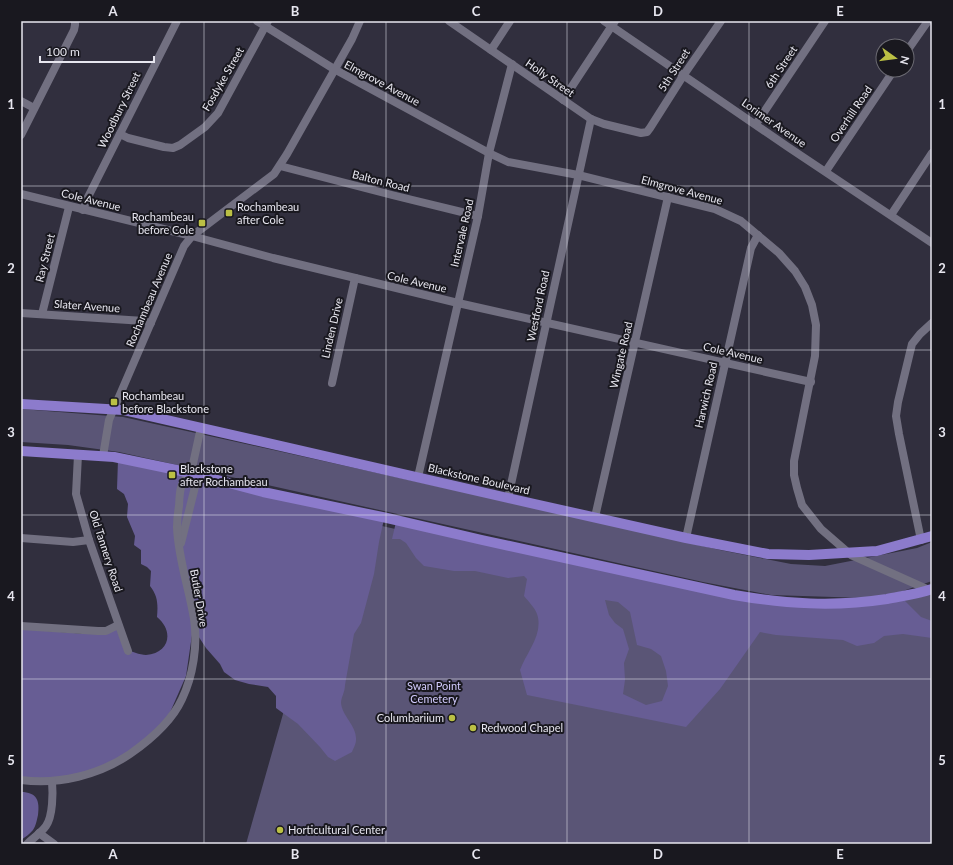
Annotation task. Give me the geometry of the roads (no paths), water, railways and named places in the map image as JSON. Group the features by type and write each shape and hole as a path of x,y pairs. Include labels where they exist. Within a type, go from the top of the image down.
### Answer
{"main road":[{"name":"Blackstone Boulevard","path":"21,404 123,410 686,538 768,554 802,556 877,551 932,536"},
{"path":"21,451 103,456 191,474 263,492 482,540 767,601 817,604 861,603 906,596 930,589"}],"street":[{"path":"21,135 74,30 75,21"},
{"name":"Woodbury Street","path":"84,210 87,199 177,21"},
{"name":"Elmgrove Avenue","path":"257,21 267,24 334,70 508,162 578,174 715,209 741,221 758,235 795,271 805,287 812,305 816,325 816,342 811,382 794,461 796,488 802,505 821,529 848,553 930,589"},
{"name":"Rochambeau Avenue","path":"103,456 109,420 113,409 184,246 192,236 274,174 280,166 356,31 360,21"},
{"name":"Holly Street","path":"449,21 591,119 604,124 641,133 647,132"},
{"path":"491,50 510,21"},
{"name":"Lorimer Avenue","path":"604,21 614,24 683,76 932,243"},
{"name":"5th Street","path":"647,132 721,21"},
{"name":"6th Street","path":"756,124 825,21"},
{"path":"915,40 928,21"},
{"name":"Fosdyke Street","path":"120,134 128,138 173,148 199,132 211,122 218,113 267,24"},
{"path":"563,100 614,24"},
{"name":"Intervale Road","path":"418,477 478,216 490,153 512,64"},
{"name":"Overhill Road","path":"826,171 889,78"},
{"path":"21,101 34,108"},
{"name":"Westford Road","path":"508,498 591,119"},
{"path":"891,215 932,153"},
{"name":"Balton Road","path":"280,166 478,216"},
{"name":"Cole Avenue","path":"21,194 458,303 811,382"},
{"name":"Wingate Road","path":"595,517 668,197"},
{"name":"Ray Street","path":"42,314 69,207"},
{"name":"Harwich Road","path":"686,538 751,248 758,235"},
{"name":"Linden Drive","path":"332,383 355,278"},
{"name":"Slater Avenue","path":"21,313 144,321 151,323"},
{"path":"921,540 898,434 896,416 912,344 932,323"},
{"name":"Butler Drive","path":"180,548 196,483 191,474 201,427"},
{"name":"Old Tannery Road","path":"78,454 76,494 89,540 128,651"},
{"name":"Butler Drive","path":"21,780 40,782 78,777 97,771 123,759 155,734 182,700 192,667 195,637 194,620 177,526 180,492 183,480 191,474"},
{"path":"21,538 73,542 89,540"},
{"path":"21,626 98,631 106,630 118,625"},
{"path":"27,844 39,833 49,820 52,798 52,781"},
{"path":"39,833 54,844"}],"place":[{"name":"Rochambeau after Cole","path":"229,213"},
{"name":"Rochambeau before Cole","path":"202,223"},
{"name":"Rochambeau before Blackstone","path":"114,402"},
{"name":"Blackstone after Rochambeau","path":"172,475"},
{"name":"Columbariium","path":"452,718"},
{"name":"Redwood Chapel","path":"473,728"},
{"name":"Horticultural Center","path":"280,830"}],"park label":[{"name":"Swan Point Cemetery","path":"434,692"}]}
